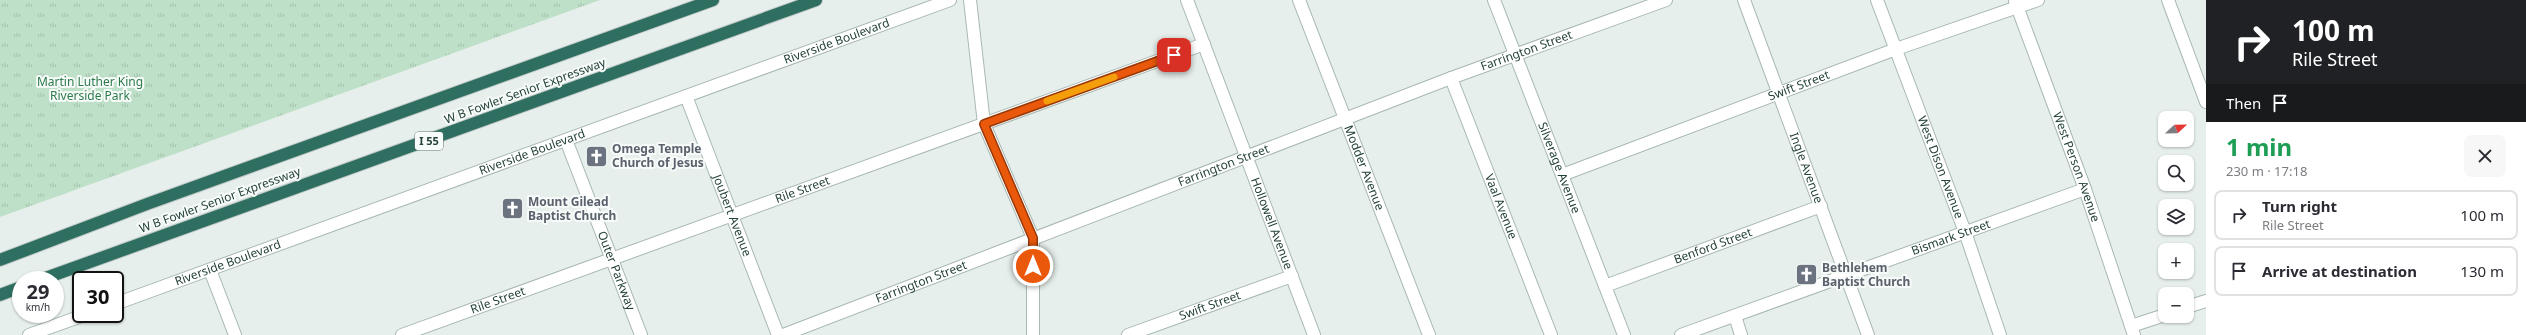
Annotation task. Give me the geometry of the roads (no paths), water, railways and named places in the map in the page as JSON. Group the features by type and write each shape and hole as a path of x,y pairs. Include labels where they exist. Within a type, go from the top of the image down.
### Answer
{"highway":[{"name":"W B Fowler Senior Expressway","path":"0,260 146,204 713,0"},
{"name":"W B Fowler Senior Expressway","path":"64,271 816,0"},
{"path":"0,295 12,290"}],"street":[{"name":"Riverside Boulevard","path":"124,301 950,0"},
{"path":"970,0 984,124 1033,238 1034,335"},
{"name":"Hollowell Avenue","path":"1187,0 1314,335"},
{"name":"Modder Avenue","path":"1298,0 1429,335"},
{"name":"Silverage Avenue","path":"1494,0 1624,335"},
{"name":"Farrington Street","path":"783,335 1451,78 1666,0"},
{"name":"Ingle Avenue","path":"1744,0 1847,274 1868,335"},
{"name":"West Dison Avenue","path":"1877,0 1964,232 2000,335"},
{"name":"Swift Street","path":"1562,175 2016,4 2038,0"},
{"path":"2168,0 2206,102"},
{"name":"West Person Avenue","path":"2016,4 2085,189 2132,330"},
{"name":"Rile Street","path":"402,335 1204,44"},
{"name":"Vaal Avenue","path":"1451,78 1551,335"},
{"name":"Joubert Avenue","path":"686,96 778,335"},
{"name":"Outer Parkway","path":"566,140 641,335"},
{"name":"Bismark Street","path":"1681,335 2085,189"},
{"name":"Benford Street","path":"1605,286 1821,206"},
{"path":"210,270 235,335"},
{"name":"Swift Street","path":"1128,335 1292,276"},
{"path":"2194,305 2206,301"},
{"path":"1735,316 1741,335"},
{"path":"2132,330 2158,317"},
{"path":"29,335 72,319"}],"place":[{"name":"Omega Temple Church of Jesus","path":"597,156"},
{"name":"Mount Gilead Baptist Church","path":"512,209"},
{"name":"Bethlehem Baptist Church","path":"1806,275"}],"park label":[{"name":"Martin Luther King Riverside Park","path":"90,89"}]}
